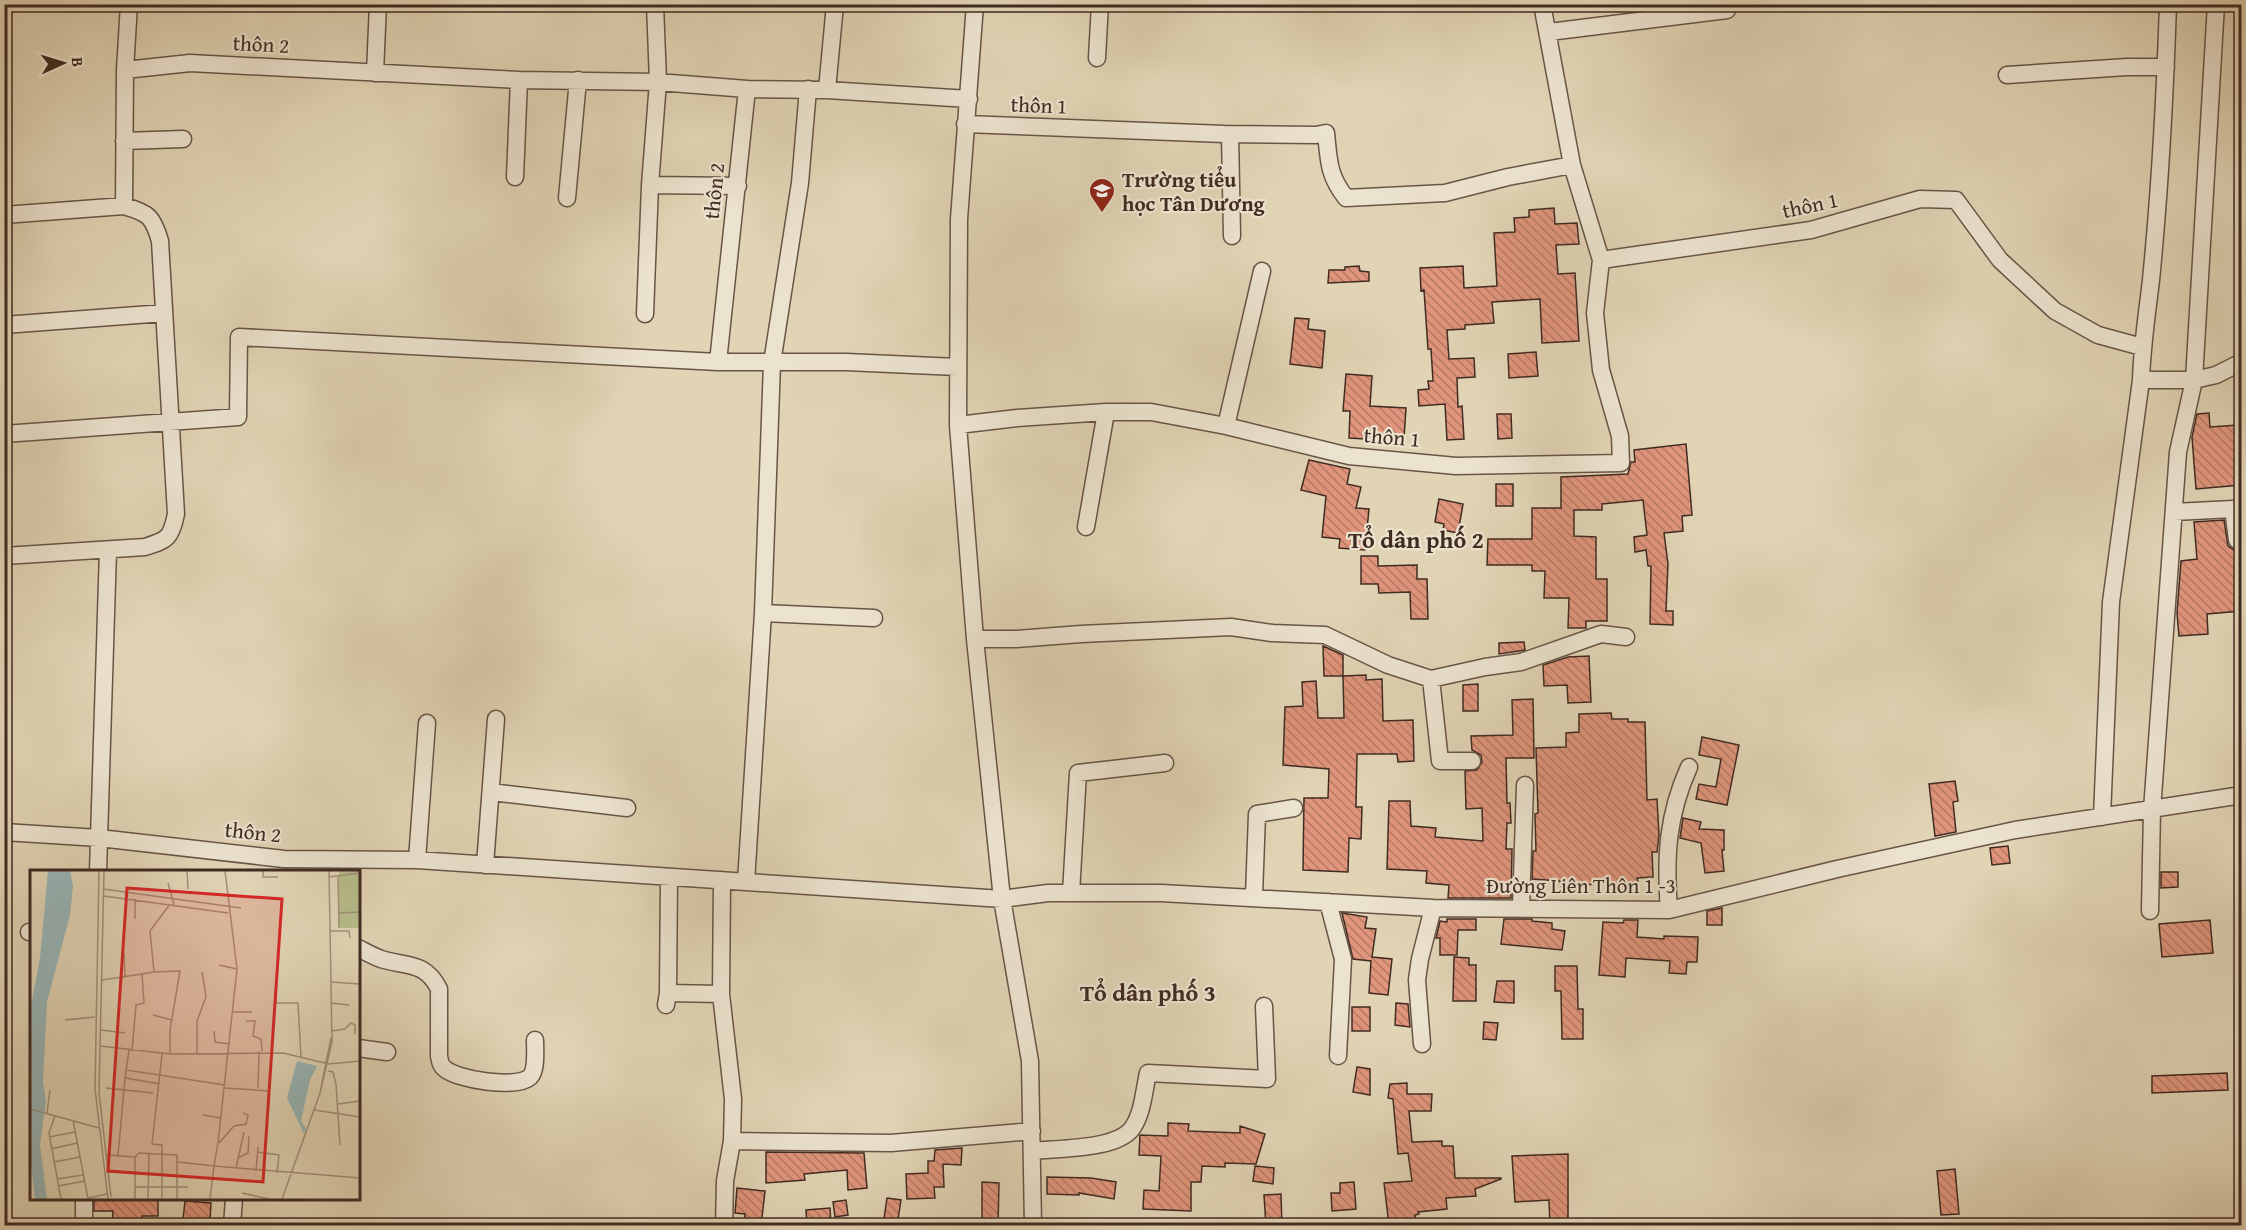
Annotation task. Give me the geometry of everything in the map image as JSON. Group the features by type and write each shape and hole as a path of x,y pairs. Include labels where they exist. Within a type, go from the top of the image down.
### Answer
{"street":[{"path":"124,206 125,70 129,4"},
{"path":"375,73 378,4"},
{"path":"645,314 650,185 658,82 655,4"},
{"path":"827,90 835,4"},
{"path":"975,4 958,219 958,426 975,639 1002,899 1030,1061 1033,1226"},
{"path":"1097,58 1100,4"},
{"path":"1542,4 1572,165"},
{"path":"2102,817 2111,602 2141,380 2142,347 2151,279 2169,4"},
{"path":"2150,911 2152,810 2178,452 2194,380 2216,4"},
{"path":"1549,32 1727,10"},
{"name":"thôn 2","path":"125,70 190,63 519,80 658,82 747,89 718,362"},
{"path":"2007,75 2127,67 2166,67"},
{"path":"515,177 519,80"},
{"path":"567,198 579,80"},
{"path":"747,89 808,89 969,99"},
{"path":"746,882 762,613 772,363 800,183 808,89"},
{"name":"thôn 1","path":"958,426 1017,418 1106,412 1151,412 1226,426 1349,456 1456,466 1621,463 1620,436 1601,370 1595,313 1601,260 1572,165 1508,177 1445,193 1346,198 1334,183 1326,133 1316,135 1230,134 965,124"},
{"path":"1230,134 1232,236"},
{"path":"124,141 183,139"},
{"path":"650,185 738,186"},
{"name":"thôn 1","path":"1601,260 1811,230 1920,199 1956,200 2000,261 2055,311 2098,335 2142,347"},
{"path":"4,215 124,206 143,212 155,225 160,241 177,514 173,528 165,541 145,548 4,556"},
{"path":"1226,426 1262,271"},
{"path":"4,325 164,313"},
{"path":"4,434 238,417 240,337 718,362 846,362 957,367"},
{"path":"2141,380 2194,380 2217,375 2241,362"},
{"path":"1086,527 1106,412"},
{"path":"2174,512 2233,509 2237,540"},
{"path":"98,870 108,550"},
{"path":"762,613 874,618"},
{"path":"975,639 1016,639 1231,627 1272,633 1325,635 1388,665 1431,679 1521,662 1601,634 1626,637"},
{"path":"1431,679 1440,761 1472,761"},
{"path":"485,865 496,719"},
{"path":"417,860 428,723"},
{"path":"1071,893 1078,773 1165,763"},
{"path":"1669,910 1666,866 1670,829 1678,790 1689,767"},
{"path":"1521,908 1524,785"},
{"path":"490,792 627,807"},
{"name":"Đường Liên Thôn 1 -3","path":"746,882 1002,899 1048,893 1161,892 1433,908 1669,910 1837,869 2015,830 2241,795"},
{"path":"1254,896 1257,814 1294,808"},
{"name":"thôn 2","path":"4,832 99,838 286,865 417,860 746,882"},
{"path":"669,877 667,999 721,994"},
{"path":"722,880 721,994 733,1099 732,1141 725,1181 723,1226"},
{"path":"1328,902 1343,959 1338,1056"},
{"path":"1422,1044 1418,980 1420,959 1433,908"},
{"path":"360,949 381,959 414,966 429,973 435,980 439,989 439,1056 441,1065 446,1070 482,1082 524,1079 530,1076 533,1069 535,1040"},
{"path":"1033,1151 1109,1143 1126,1137 1134,1127 1139,1113 1148,1073 1267,1079 1264,1006"},
{"path":"360,1048 387,1052"},
{"path":"732,1141 891,1143 1032,1131"},
{"path":"84,1200 84,1226"},
{"path":"232,1226 234,1200"}],"building":[{"path":"1554,208 1555,224 1577,223 1579,244 1556,245 1558,274 1575,273 1579,341 1542,343 1540,299 1492,302 1494,323 1465,325 1465,329 1447,330 1449,359 1474,358 1475,377 1457,378 1458,407 1462,406 1464,439 1447,440 1445,404 1419,406 1418,390 1429,389 1428,381 1433,381 1420,268 1463,266 1464,288 1497,286 1494,233 1515,232 1514,218 1529,217 1529,210"},
{"path":"1359,266 1360,271 1369,272 1369,281 1328,283 1329,270 1345,270 1345,267"},
{"path":"1295,318 1309,319 1308,329 1325,331 1322,368 1290,364"},
{"path":"1536,352 1538,376 1509,378 1508,354"},
{"path":"1346,374 1372,376 1370,406 1406,408 1404,438 1366,436 1365,439 1349,438 1350,411 1343,411"},
{"path":"2209,413 2210,427 2238,425 2241,485 2196,489 2192,437 2197,414"},
{"path":"1497,414 1511,414 1512,438 1498,439"},
{"path":"1686,444 1692,515 1682,516 1683,531 1664,533 1668,564 1666,611 1673,611 1673,625 1650,624 1651,566 1648,566 1646,550 1635,552 1634,537 1647,535 1643,500 1602,504 1602,510 1574,510 1574,536 1596,537 1596,579 1607,579 1607,621 1586,621 1586,628 1568,628 1569,598 1544,598 1545,571 1532,571 1532,565 1487,565 1488,539 1532,539 1532,508 1561,508 1561,477 1628,474 1631,462 1635,462 1634,450"},
{"path":"1309,460 1350,469 1347,484 1361,487 1356,508 1369,509 1365,550 1339,548 1340,539 1322,537 1326,496 1301,490"},
{"path":"1496,484 1513,484 1513,506 1496,506"},
{"path":"1439,499 1463,504 1458,533 1443,530 1444,524 1435,522"},
{"path":"2224,520 2228,546 2234,550 2241,549 2241,611 2207,614 2208,634 2179,636 2177,613 2181,561 2197,559 2194,522"},
{"path":"1361,556 1378,556 1378,566 1417,565 1417,579 1427,579 1428,619 1411,619 1410,592 1379,593 1378,584 1361,584"},
{"path":"1524,642 1525,650 1499,654 1499,643"},
{"path":"1323,646 1343,655 1343,676 1324,676"},
{"path":"1589,656 1591,702 1568,703 1567,685 1544,686 1543,665 1568,657"},
{"path":"1366,675 1366,680 1382,679 1383,721 1413,720 1414,761 1398,762 1397,754 1357,754 1356,807 1362,807 1361,839 1349,838 1348,872 1303,870 1304,798 1328,798 1329,769 1283,765 1285,707 1303,706 1302,682 1316,681 1318,718 1344,718 1343,676"},
{"path":"1478,684 1478,711 1463,711 1463,685"},
{"path":"1533,699 1534,758 1506,758 1507,803 1510,803 1511,823 1507,823 1506,849 1512,849 1511,898 1448,898 1449,885 1426,883 1427,871 1387,869 1389,801 1410,801 1411,826 1436,828 1435,837 1483,841 1482,808 1466,809 1465,771 1477,770 1482,762 1481,755 1472,750 1471,736 1513,735 1512,700"},
{"path":"1611,713 1612,719 1645,722 1647,800 1657,799 1659,835 1657,852 1652,852 1653,877 1637,878 1638,882 1561,886 1560,881 1532,879 1533,851 1536,851 1535,814 1538,813 1536,748 1566,747 1566,733 1579,732 1579,714"},
{"path":"1702,737 1739,745 1727,805 1696,799 1699,784 1716,787 1721,759 1699,755"},
{"path":"1955,781 1958,801 1953,802 1956,832 1935,836 1929,784"},
{"path":"1683,818 1701,822 1699,829 1724,830 1724,850 1722,850 1724,871 1705,873 1701,843 1680,838"},
{"path":"2008,846 2010,863 1992,865 1990,848"},
{"path":"2161,872 2178,872 2178,887 2161,888"},
{"path":"1722,908 1722,925 1707,925 1707,911"},
{"path":"1342,913 1367,917 1365,928 1376,929 1372,957 1392,959 1388,995 1369,993 1371,961 1353,959"},
{"path":"1447,919 1476,919 1476,930 1458,930 1457,955 1440,955 1440,938 1436,938 1440,921 1447,922"},
{"path":"1504,919 1532,919 1532,921 1552,923 1552,929 1565,931 1562,950 1501,944"},
{"path":"1624,920 1638,920 1637,937 1664,939 1664,936 1698,937 1697,962 1687,962 1686,974 1669,973 1670,961 1626,958 1625,977 1599,975 1603,922 1623,923"},
{"path":"2210,920 2213,953 2162,957 2159,924"},
{"path":"1454,957 1469,958 1469,965 1476,965 1476,1001 1453,1001"},
{"path":"1555,966 1577,966 1578,1009 1583,1009 1583,1039 1562,1039 1561,991 1555,991"},
{"path":"1497,981 1514,981 1514,1003 1494,1002"},
{"path":"1396,1003 1408,1004 1410,1027 1395,1025"},
{"path":"1352,1007 1370,1007 1370,1031 1352,1031"},
{"path":"1484,1022 1498,1023 1496,1040 1483,1039"},
{"path":"1357,1067 1370,1069 1370,1095 1353,1092"},
{"path":"2227,1073 2228,1090 2152,1093 2152,1076"},
{"path":"1407,1083 1407,1094 1432,1094 1431,1111 1409,1111 1412,1142 1442,1141 1442,1146 1453,1146 1455,1178 1501,1179 1475,1189 1476,1196 1446,1198 1447,1209 1418,1212 1419,1214 1415,1215 1416,1221 1389,1225 1384,1183 1412,1181 1408,1153 1398,1154 1393,1099 1388,1098 1390,1084"},
{"path":"1168,1123 1189,1124 1188,1131 1240,1133 1240,1126 1265,1134 1256,1164 1225,1163 1225,1167 1202,1166 1201,1182 1191,1182 1191,1211 1143,1209 1144,1190 1159,1191 1161,1156 1139,1155 1140,1135 1168,1136"},
{"path":"962,1148 961,1165 943,1164 944,1187 934,1187 935,1198 907,1199 906,1174 928,1173 928,1161 934,1161 935,1150"},
{"path":"766,1152 864,1153 867,1188 848,1190 847,1170 804,1174 805,1180 766,1183"},
{"path":"1568,1154 1568,1226 1550,1226 1549,1200 1515,1202 1512,1156"},
{"path":"1255,1166 1274,1168 1273,1184 1253,1181"},
{"path":"1955,1169 1959,1214 1941,1215 1937,1171"},
{"path":"1047,1177 1091,1178 1116,1182 1114,1199 1079,1193 1079,1195 1047,1194"},
{"path":"982,1182 999,1183 998,1226 982,1226"},
{"path":"1354,1182 1356,1209 1332,1211 1331,1193 1340,1193 1340,1183"},
{"path":"737,1188 765,1191 761,1226 744,1226 745,1214 735,1213"},
{"path":"1281,1194 1282,1226 1266,1226 1264,1195"},
{"path":"887,1198 901,1200 897,1226 883,1226"},
{"path":"94,1200 158,1200 158,1216 142,1216 142,1226 112,1226 113,1211 94,1211"},
{"path":"846,1200 848,1215 835,1217 833,1202"},
{"path":"185,1201 211,1203 210,1221 183,1219"},
{"path":"830,1208 831,1224 807,1226 806,1210"}],"place":[{"name":"Trường tiểu học Tân Dương","path":"1102,214"}],"district":[{"name":"Tổ dân phố 2","path":"1416,539"},
{"name":"Tổ dân phố 3","path":"1148,992"}]}
